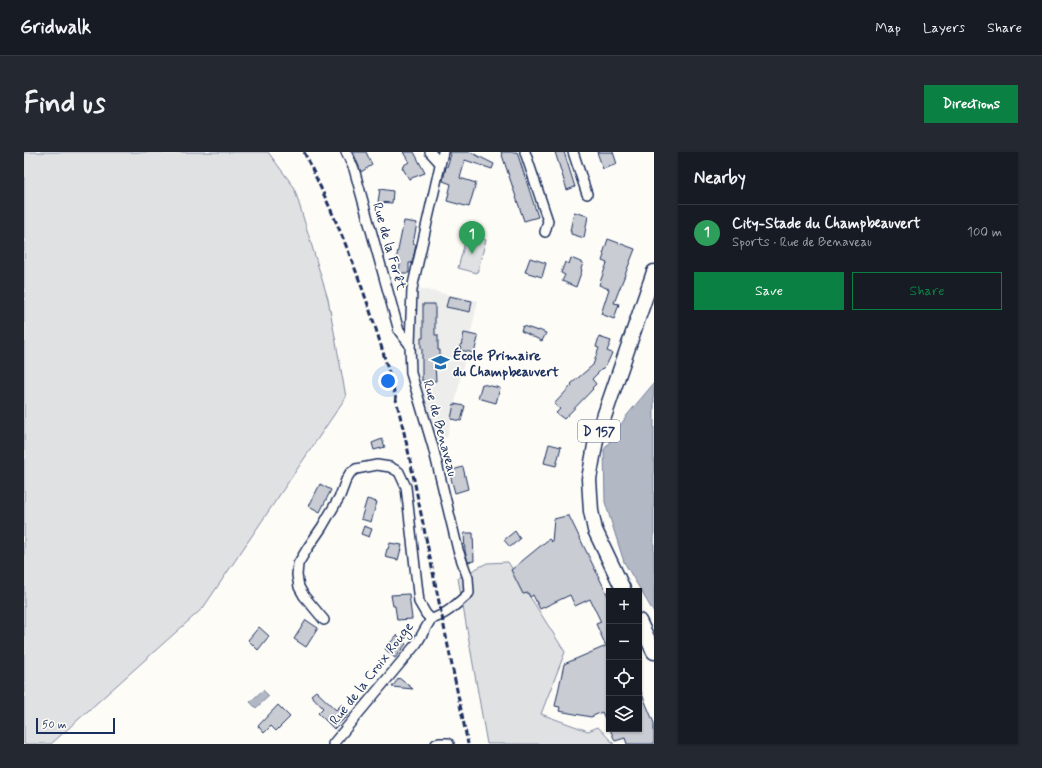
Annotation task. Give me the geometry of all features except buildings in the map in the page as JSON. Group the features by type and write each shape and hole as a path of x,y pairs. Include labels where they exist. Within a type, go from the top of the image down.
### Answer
{"main road":[{"name":"D 157","path":"623,588 595,530 591,511 589,479 596,440 654,272"},
{"path":"640,624 654,652"}],"street":[{"name":"Rue de la Forêt","path":"346,152 354,169 399,330 410,345"},
{"path":"430,152 440,163"},
{"name":"Rue de Benaveau","path":"431,619 453,607 469,593 468,578 458,550 433,447 411,373 410,345 412,289 443,152"},
{"path":"524,152 548,221 545,232"},
{"path":"573,152 587,194"},
{"path":"324,620 304,596 299,587 297,575 298,564 337,502 350,474 356,469 377,465 390,467 399,472 406,487 419,602 426,614 431,619"},
{"name":"Rue de la Croix Rouge","path":"333,744 416,643 431,619"},
{"path":"436,744 448,742 449,744"}],"shaded area":[{"path":"24,152 268,152 294,187 328,299 346,397 203,608 51,744 24,744"},
{"path":"467,235 486,240 477,273 458,268"},
{"name":"École Primaire du Champbeauvert","path":"418,288 478,301 447,438 431,433 419,378 414,347"},
{"path":"654,383 654,613 642,593 642,588 639,588 624,562 605,502 604,450 628,414"},
{"path":"508,562 565,652 541,714 588,731 598,727 614,744 487,744 458,578 487,563"},
{"path":"263,690 269,696 256,708 250,702"}],"railway":[{"path":"304,152 351,259 373,319 386,364 409,455 468,744"}],"place":[{"name":"City-Stade du Champbeauvert","path":"472,254"},
{"name":"École Primaire du Champbeauvert","path":"440,363"}]}
